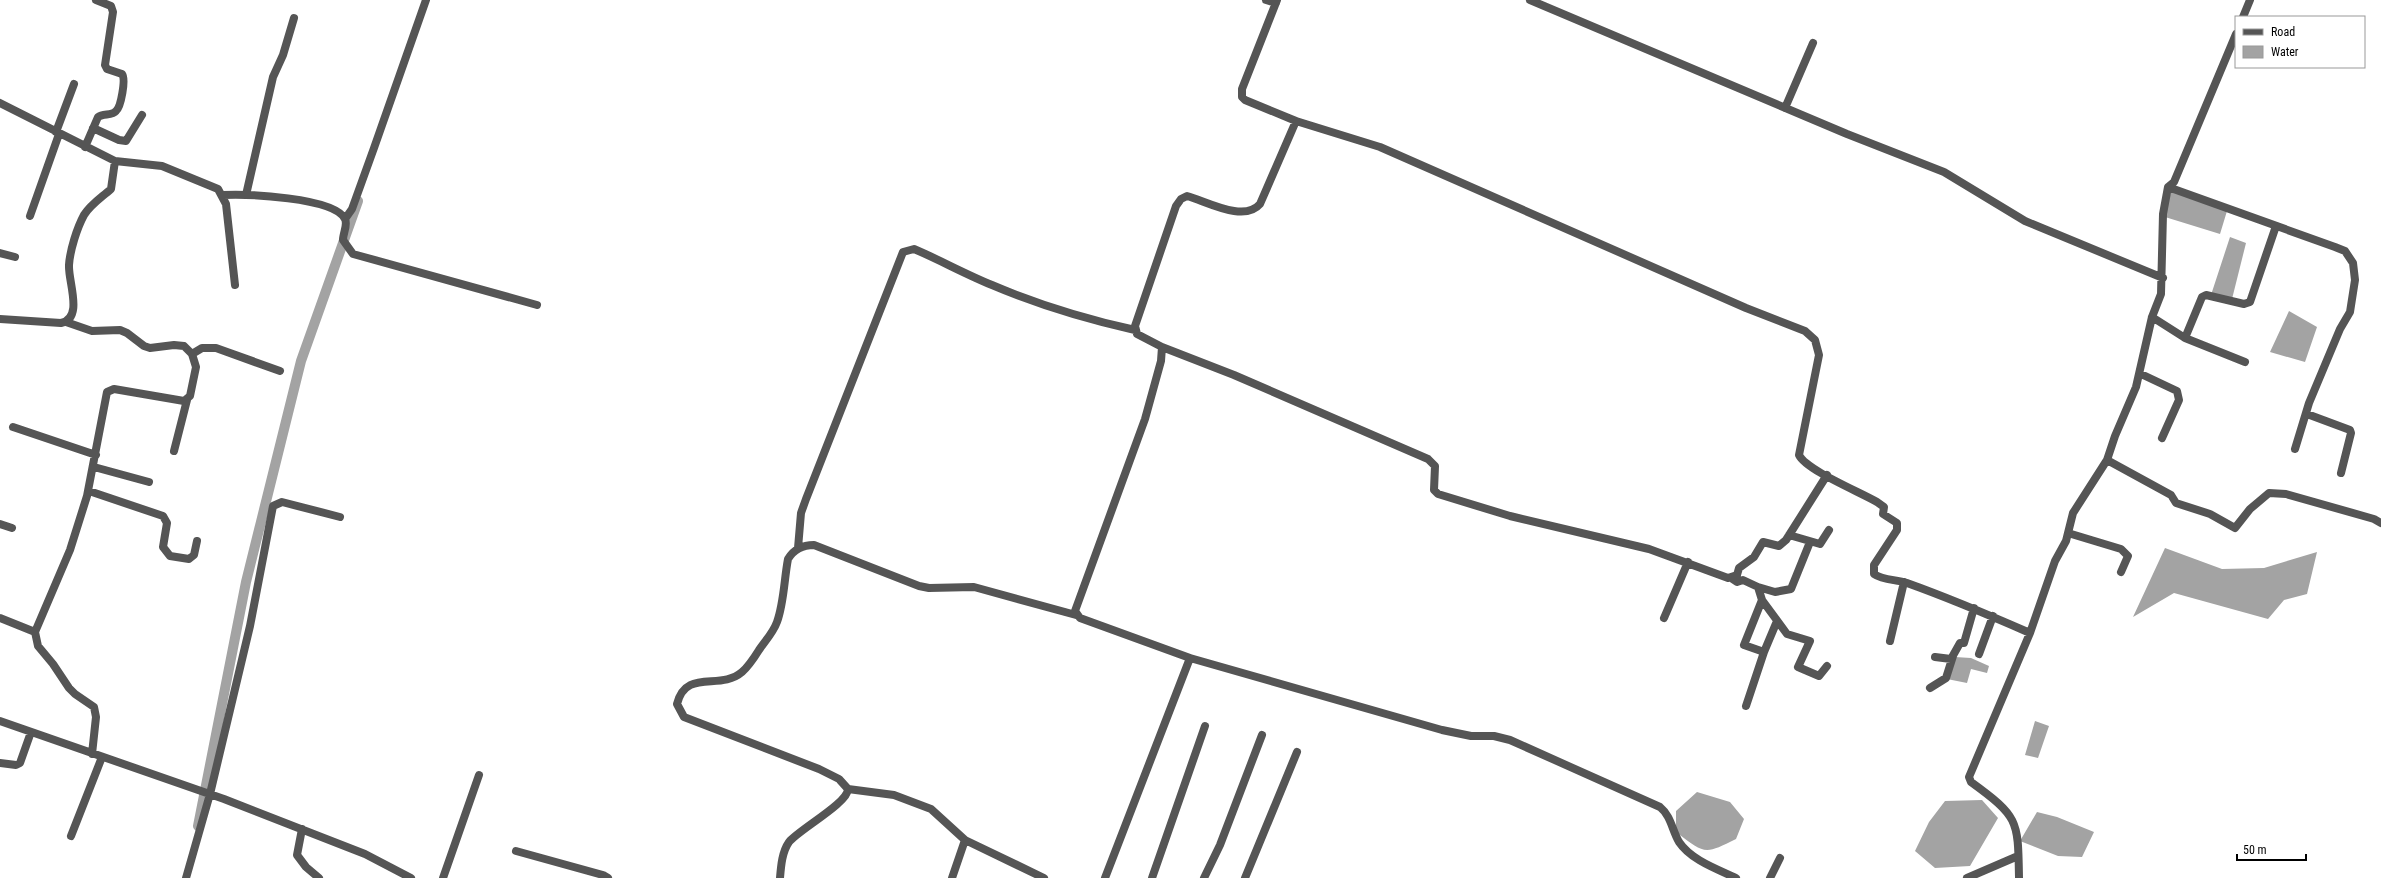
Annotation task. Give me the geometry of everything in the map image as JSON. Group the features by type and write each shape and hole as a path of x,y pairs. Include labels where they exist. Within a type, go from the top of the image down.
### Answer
{"street":[{"path":"85,147 100,115 116,112 125,81 122,74 111,71 105,65 104,60 112,12 111,6 96,0"},
{"path":"426,0 352,209 345,219 345,244 350,252 359,256 537,305"},
{"path":"1266,0 1277,1 1242,93 1245,100 1296,121 1380,147 1739,305 1805,331 1815,340 1819,355 1799,454 1805,463 1815,471 1827,475 1877,502 1884,507 1883,514 1897,524 1897,530 1873,570 1879,577 1904,582 1974,608 2030,633"},
{"path":"1530,0 1786,108 1944,172 2025,221 2163,278"},
{"path":"2243,16 2250,0"},
{"path":"246,195 273,77 283,55 294,18"},
{"path":"2018,878 2016,828 2011,816 2003,805 1971,782 1969,777 2030,633 2055,561 2068,533 2073,513 2107,460 2141,374 2152,316 2161,294 2163,278 2163,214 2168,188 2174,182 2235,36"},
{"path":"1786,108 1813,43"},
{"path":"30,216 74,84"},
{"path":"0,105 115,161 162,166 218,189 223,195 226,204 235,285"},
{"path":"93,128 119,140 126,141 142,115"},
{"path":"1135,330 1176,206 1181,199 1187,196 1219,208 1248,212 1255,210 1260,204 1296,121"},
{"path":"66,322 72,316 73,298 69,266 77,235 87,211 98,199 111,190 115,161"},
{"path":"2168,188 2345,251 2353,263 2355,280 2350,312 2340,328 2309,403 2307,414 2295,449"},
{"path":"223,195 246,195 312,202 337,213 345,219"},
{"path":"2186,338 2202,297 2206,295 2244,304 2250,302 2276,226"},
{"path":"798,548 801,513 806,498 903,252 914,249 991,285 1042,304 1091,320 1135,330 1137,334 1162,347 1234,375 1428,459 1435,466 1433,485 1434,490 1438,494 1510,516 1650,549 1731,578 1737,582 1743,580 1758,587 1775,592 1791,589 1810,542"},
{"path":"0,253 15,257"},
{"path":"2152,316 2186,338 2245,362"},
{"path":"0,319 66,322 92,331 120,330 127,333 144,346 150,348 179,345 192,354 196,367 174,451"},
{"path":"1076,615 1076,607 1145,419 1161,361 1162,347"},
{"path":"192,354 202,348 216,348 280,370"},
{"path":"2141,374 2177,391 2179,396 2179,400 2162,438"},
{"path":"92,754 96,717 94,707 69,688 53,664 38,646 35,632 70,550 89,491 105,398 110,389 180,401 187,400"},
{"path":"2307,414 2350,430 2351,433 2341,473"},
{"path":"12,428 96,455"},
{"path":"2107,460 2172,495 2176,503 2210,514 2235,528 2250,509 2269,493 2286,494 2374,519 2381,523"},
{"path":"94,467 149,482"},
{"path":"1731,578 1737,575 1742,565 1754,557 1763,542 1779,546 1789,535 1827,475"},
{"path":"89,491 163,516 167,523 163,547 170,556 189,559 194,555 197,541"},
{"path":"186,878 206,793 250,626 272,506 282,502 340,517"},
{"path":"0,524 12,528"},
{"path":"1789,535 1820,544 1829,530"},
{"path":"2068,533 2120,549 2128,556 2121,572"},
{"path":"1044,878 965,840 931,809 894,795 848,789 839,779 819,769 684,718 677,704 682,690 687,686 696,683 728,679 736,676 749,664 777,622 788,559 792,552 798,548 814,545 919,586 930,588 974,587 1076,615 1084,620 1190,658 1442,730 1471,736 1494,736 1510,740 1660,807 1669,818 1676,836 1684,848 1705,863 1736,878"},
{"path":"1664,618 1688,562"},
{"path":"1890,641 1904,582"},
{"path":"1758,587 1762,600 1787,634 1810,641 1798,667 1819,676 1827,666"},
{"path":"1762,600 1744,645 1764,652"},
{"path":"1930,688 1946,678 1953,656 1960,643 1964,643 1974,608"},
{"path":"1979,654 1993,616"},
{"path":"0,618 35,632"},
{"path":"1746,706 1764,652 1777,621"},
{"path":"1935,657 1951,659 1953,656"},
{"path":"1105,878 1190,658"},
{"path":"0,721 206,793 302,829 365,854 411,878"},
{"path":"1152,878 1205,726"},
{"path":"0,763 16,765 20,763 31,732"},
{"path":"1204,878 1220,845 1262,735"},
{"path":"1245,878 1297,752"},
{"path":"71,836 102,757"},
{"path":"444,878 480,775"},
{"path":"780,878 783,858 788,843 797,834 844,798 848,789"},
{"path":"302,829 297,855 306,867 319,878"},
{"path":"952,878 965,840"},
{"path":"516,851 603,875 608,878"},
{"path":"1967,878 2018,856"},
{"path":"1770,878 1780,858"}],"water":[{"path":"2171,191 2227,211 2220,234 2165,217"},
{"path":"2230,237 2246,243 2232,299 2211,295"},
{"path":"2289,311 2317,327 2305,362 2270,352"},
{"path":"2165,548 2222,569 2264,568 2317,552 2307,594 2284,600 2268,619 2174,593 2133,617"},
{"path":"1955,657 1971,658 1989,666 1987,673 1971,669 1967,683 1947,679"},
{"path":"2035,721 2049,726 2038,758 2025,755"},
{"path":"1697,792 1730,802 1744,819 1736,839 1717,848 1705,850 1693,845 1676,832 1676,811"},
{"path":"1982,800 1998,818 1970,866 1935,868 1915,851 1929,822 1945,801"},
{"path":"2037,812 2057,817 2094,832 2082,857 2058,856 2020,841"}],"waterway":[{"path":"198,826 246,582 301,361 358,201"}]}
